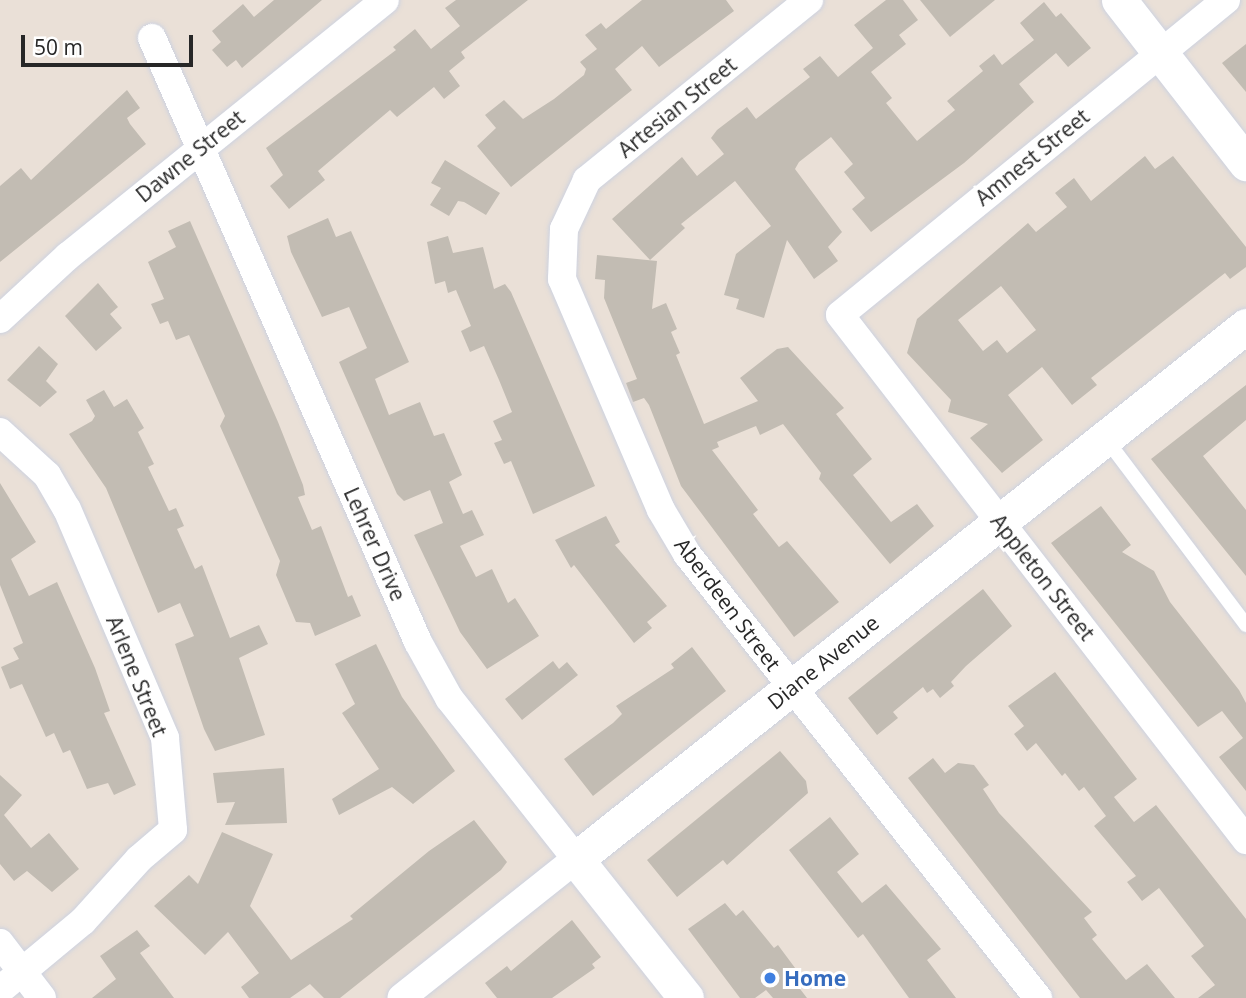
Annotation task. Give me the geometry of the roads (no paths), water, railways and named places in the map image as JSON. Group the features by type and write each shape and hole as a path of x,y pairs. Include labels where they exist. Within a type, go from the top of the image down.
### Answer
{"street":[{"name":"Dawne Street","path":"0,318 68,256 201,146 385,0"},
{"name":"Artesian Street","path":"564,229 587,180 809,0"},
{"path":"1119,0 1246,163"},
{"name":"Amnest Street","path":"840,314 1226,0"},
{"name":"Lehrer Drive","path":"152,38 418,642 449,698 686,998"},
{"name":"Aberdeen Street","path":"564,229 562,279 661,510 687,554 790,688 1038,998"},
{"name":"Appleton Street","path":"840,314 1246,840"},
{"name":"Diane Avenue","path":"401,998 1104,437 1246,327"},
{"name":"Arlene Street","path":"0,432 47,475 72,521 165,738 173,830 139,859 83,921 11,981"},
{"path":"0,943 11,981 42,998"}],"lane":[{"path":"1104,437 1144,496 1246,625"}],"place":[{"name":"Home","path":"770,978"}]}
